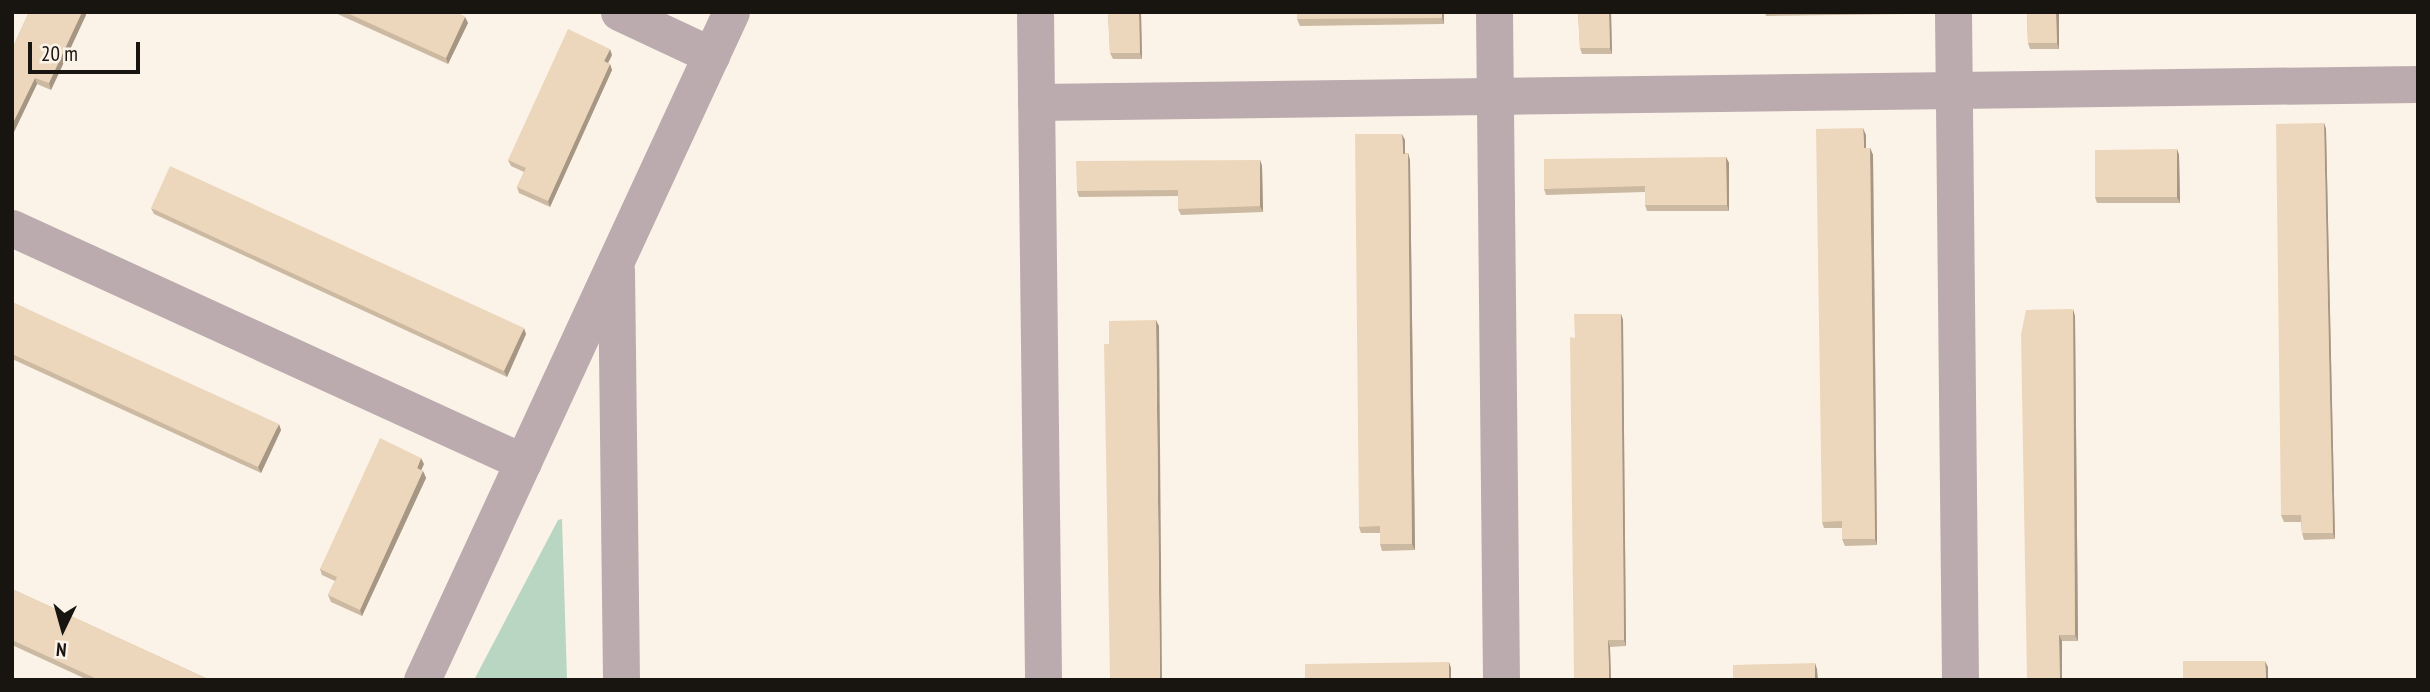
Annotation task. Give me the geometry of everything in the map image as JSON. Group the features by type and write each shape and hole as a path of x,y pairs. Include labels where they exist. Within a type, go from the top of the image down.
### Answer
{"street":[{"path":"619,12 712,55"},
{"path":"422,680 731,12"},
{"path":"1035,12 1043,680"},
{"path":"1494,12 1501,680"},
{"path":"1952,12 1960,680"},
{"path":"1036,102 2418,84"},
{"path":"12,229 523,462"},
{"path":"615,262 621,680"}],"green space":[{"path":"562,519 567,680 474,680 558,520"}],"building":[{"path":"29,12 82,12 49,83 35,78 12,125 12,49"},
{"path":"345,12 456,12 465,17 446,58"},
{"path":"1108,12 1139,12 1140,53 1110,53"},
{"path":"1297,12 1442,12 1442,18 1297,19"},
{"path":"1578,12 1609,12 1610,48 1580,48"},
{"path":"2027,12 2056,12 2057,43 2028,43"},
{"path":"568,29 610,49 604,61 610,64 548,201 517,187 526,168 508,160"},
{"path":"2324,123 2333,533 2302,533 2301,515 2281,515 2276,124"},
{"path":"1863,128 1864,148 1870,148 1875,539 1842,539 1842,521 1822,522 1816,129"},
{"path":"1355,134 1402,134 1403,154 1408,153 1412,544 1380,544 1380,526 1359,527"},
{"path":"2177,149 2177,197 2095,197 2095,150"},
{"path":"1726,157 1727,205 1645,205 1645,186 1544,189 1544,159"},
{"path":"1260,160 1260,206 1178,209 1178,190 1077,191 1076,161"},
{"path":"170,166 524,328 504,371 151,208"},
{"path":"12,302 279,424 258,467 12,354"},
{"path":"2073,309 2075,635 2059,635 2060,680 2027,680 2021,334 2026,310"},
{"path":"1574,314 1621,314 1624,640 1608,640 1609,680 1574,680 1570,337 1575,338"},
{"path":"1156,320 1160,680 1110,680 1104,344 1109,344 1109,321"},
{"path":"380,438 421,458 417,468 423,471 360,610 328,595 337,577 320,569"},
{"path":"12,589 210,680 99,680 12,640"},
{"path":"2183,661 2265,661 2266,680 2183,680"},
{"path":"1449,662 1449,680 1305,680 1305,664"},
{"path":"1815,663 1815,680 1733,680 1733,665"}]}
